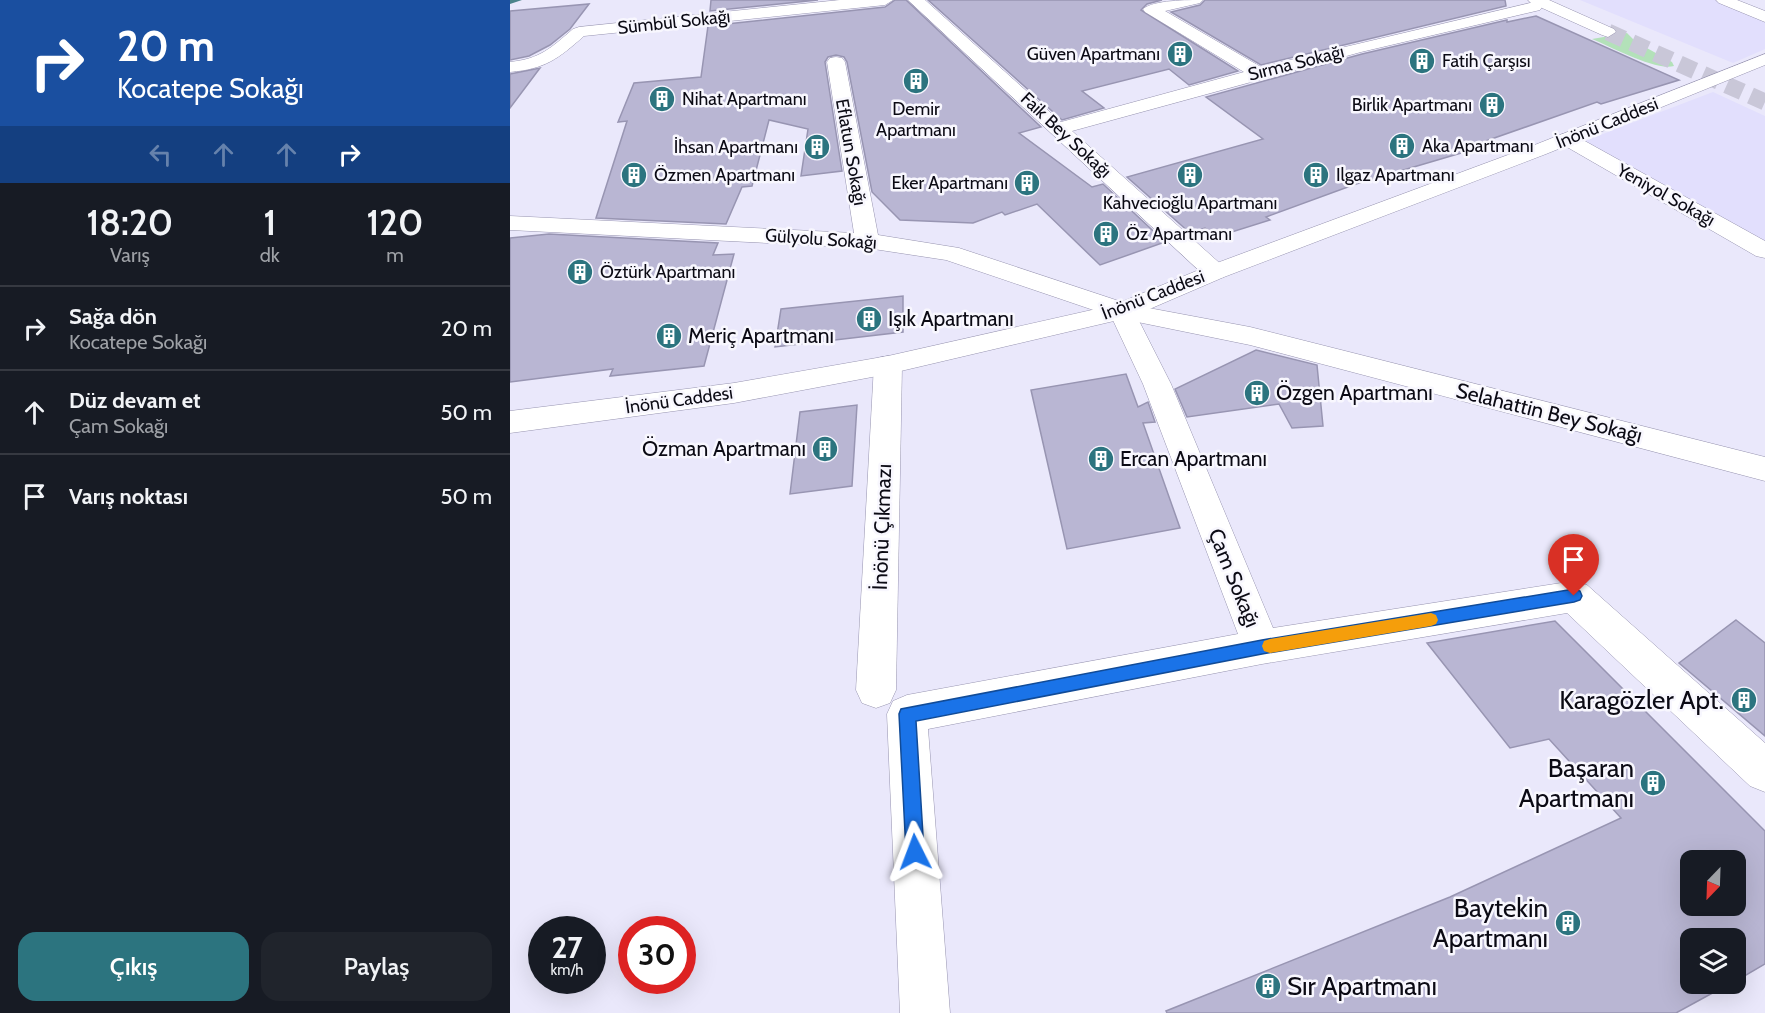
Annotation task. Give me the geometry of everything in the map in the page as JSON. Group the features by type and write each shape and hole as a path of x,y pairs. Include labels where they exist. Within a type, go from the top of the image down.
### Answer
{"street":[{"name":"Sümbül Sokağı","path":"510,67 538,64 548,59 579,32 753,7 885,0"},
{"name":"Faik Bey Sokağı","path":"916,0 1060,128 1215,272"},
{"path":"1143,4 1195,0"},
{"path":"1564,0 1627,28"},
{"path":"1724,0 1765,17"},
{"name":"Sırma Sokağı","path":"1060,128 1258,73 1535,3"},
{"path":"1535,3 1608,32"},
{"path":"1143,4 1258,73"},
{"name":"İnönü Caddesi","path":"510,422 734,393 888,364 1122,311 1215,272 1567,139 1765,59"},
{"name":"Eflatun Sokağı","path":"836,62 867,241"},
{"name":"Yeniyol Sokağı","path":"1567,139 1765,251"},
{"name":"Gülyolu Sokağı","path":"510,223 867,241 950,253 1122,311"},
{"name":"Selahattin Bey Sokağı","path":"1122,311 1250,336 1765,469"},
{"name":"Çam Sokağı","path":"1122,311 1157,384 1262,647 1574,596 1765,771"},
{"name":"İnönü Çıkmazı","path":"876,690 888,364"},
{"path":"925,1013 907,714 1262,647"}],"shaded area":[{"path":"1580,0 1720,0 1765,18 1765,49 1733,63"},
{"path":"1713,92 1765,116 1765,253 1574,145"}],"green space":[{"path":"1627,33 1636,42 1672,62 1674,66 1666,67 1645,62 1592,39"}],"building":[{"path":"711,0 818,0 710,11"},
{"path":"895,0 906,0 1041,127 1019,133 1092,187 1103,184 1165,242 1100,265 1037,204 1005,215 1002,212 973,223 900,220 872,192 847,62 844,57 836,55 828,57 825,62 842,171 801,176 808,129 769,120 752,186 742,187 726,224 596,218 627,121 618,122 634,83 701,77 708,26 885,7"},
{"path":"928,0 1162,0 1147,4 1141,10 1238,71 1189,85 1169,69 1082,91 1104,108 1062,120"},
{"path":"1205,0 1505,0 1506,6 1261,65 1171,12 1200,5"},
{"path":"589,4 570,29 550,45 529,56 510,60 510,11"},
{"path":"1536,16 1679,80 1601,104 1597,102 1480,143 1485,146 1356,184 1266,217 1270,220 1216,237 1205,228 1190,233 1127,177 1263,139 1206,97 1362,54 1507,20 1507,22"},
{"path":"540,68 510,108 510,74"},
{"path":"549,234 718,243 713,255 734,254 704,366 610,376 613,369 510,382 510,238"},
{"path":"903,296 903,332 775,347 781,309"},
{"name":"Özgen Apartmanı","path":"1256,350 1317,365 1323,426 1292,428 1279,404 1187,417 1175,389"},
{"name":"Ercan Apartmanı","path":"1126,374 1138,407 1148,402 1155,422 1143,423 1180,528 1067,549 1031,390"},
{"name":"Özman Apartmanı","path":"857,405 852,486 790,494 800,412"},
{"name":"Karagözler Apt.","path":"1736,620 1765,643 1765,736 1679,663"},
{"path":"1555,621 1765,831 1765,964 1746,975 1746,928 1680,928 1680,994 1711,994 1676,1013 1167,1013 1166,1011 1450,897 1621,818 1549,739 1510,748 1427,643"}],"waterway":[{"path":"510,2 519,0"}],"tunnel":[{"path":"1608,32 1765,102"}],"slow traffic":[{"path":"1270,646 1431,620"}],"place":[{"name":"Güven Apartmanı","path":"1180,54"},
{"name":"Fatih Çarşısı","path":"1422,61"},
{"name":"Demir Apartmanı","path":"916,81"},
{"name":"Nihat Apartmanı","path":"662,99"},
{"name":"Birlik Apartmanı","path":"1492,105"},
{"name":"Aka Apartmanı","path":"1402,146"},
{"name":"İhsan Apartmanı","path":"817,147"},
{"name":"Özmen Apartmanı","path":"634,175"},
{"name":"Kahvecioğlu Apartmanı","path":"1190,175"},
{"name":"Ilgaz Apartmanı","path":"1316,175"},
{"name":"Eker Apartmanı","path":"1027,183"},
{"name":"Öz Apartmanı","path":"1106,234"},
{"name":"Öztürk Apartmanı","path":"580,272"},
{"name":"Işık Apartmanı","path":"869,319"},
{"name":"Meriç Apartmanı","path":"669,336"},
{"name":"Özgen Apartmanı","path":"1257,393"},
{"name":"Özman Apartmanı","path":"825,449"},
{"name":"Ercan Apartmanı","path":"1101,459"},
{"name":"Karagözler Apt.","path":"1744,700"},
{"name":"Başaran Apartmanı","path":"1653,783"},
{"name":"Baytekin Apartmanı","path":"1568,923"},
{"name":"Sır Apartmanı","path":"1268,986"}],"route":[{"path":"915,852 907,714 1262,647 1574,596"}]}
